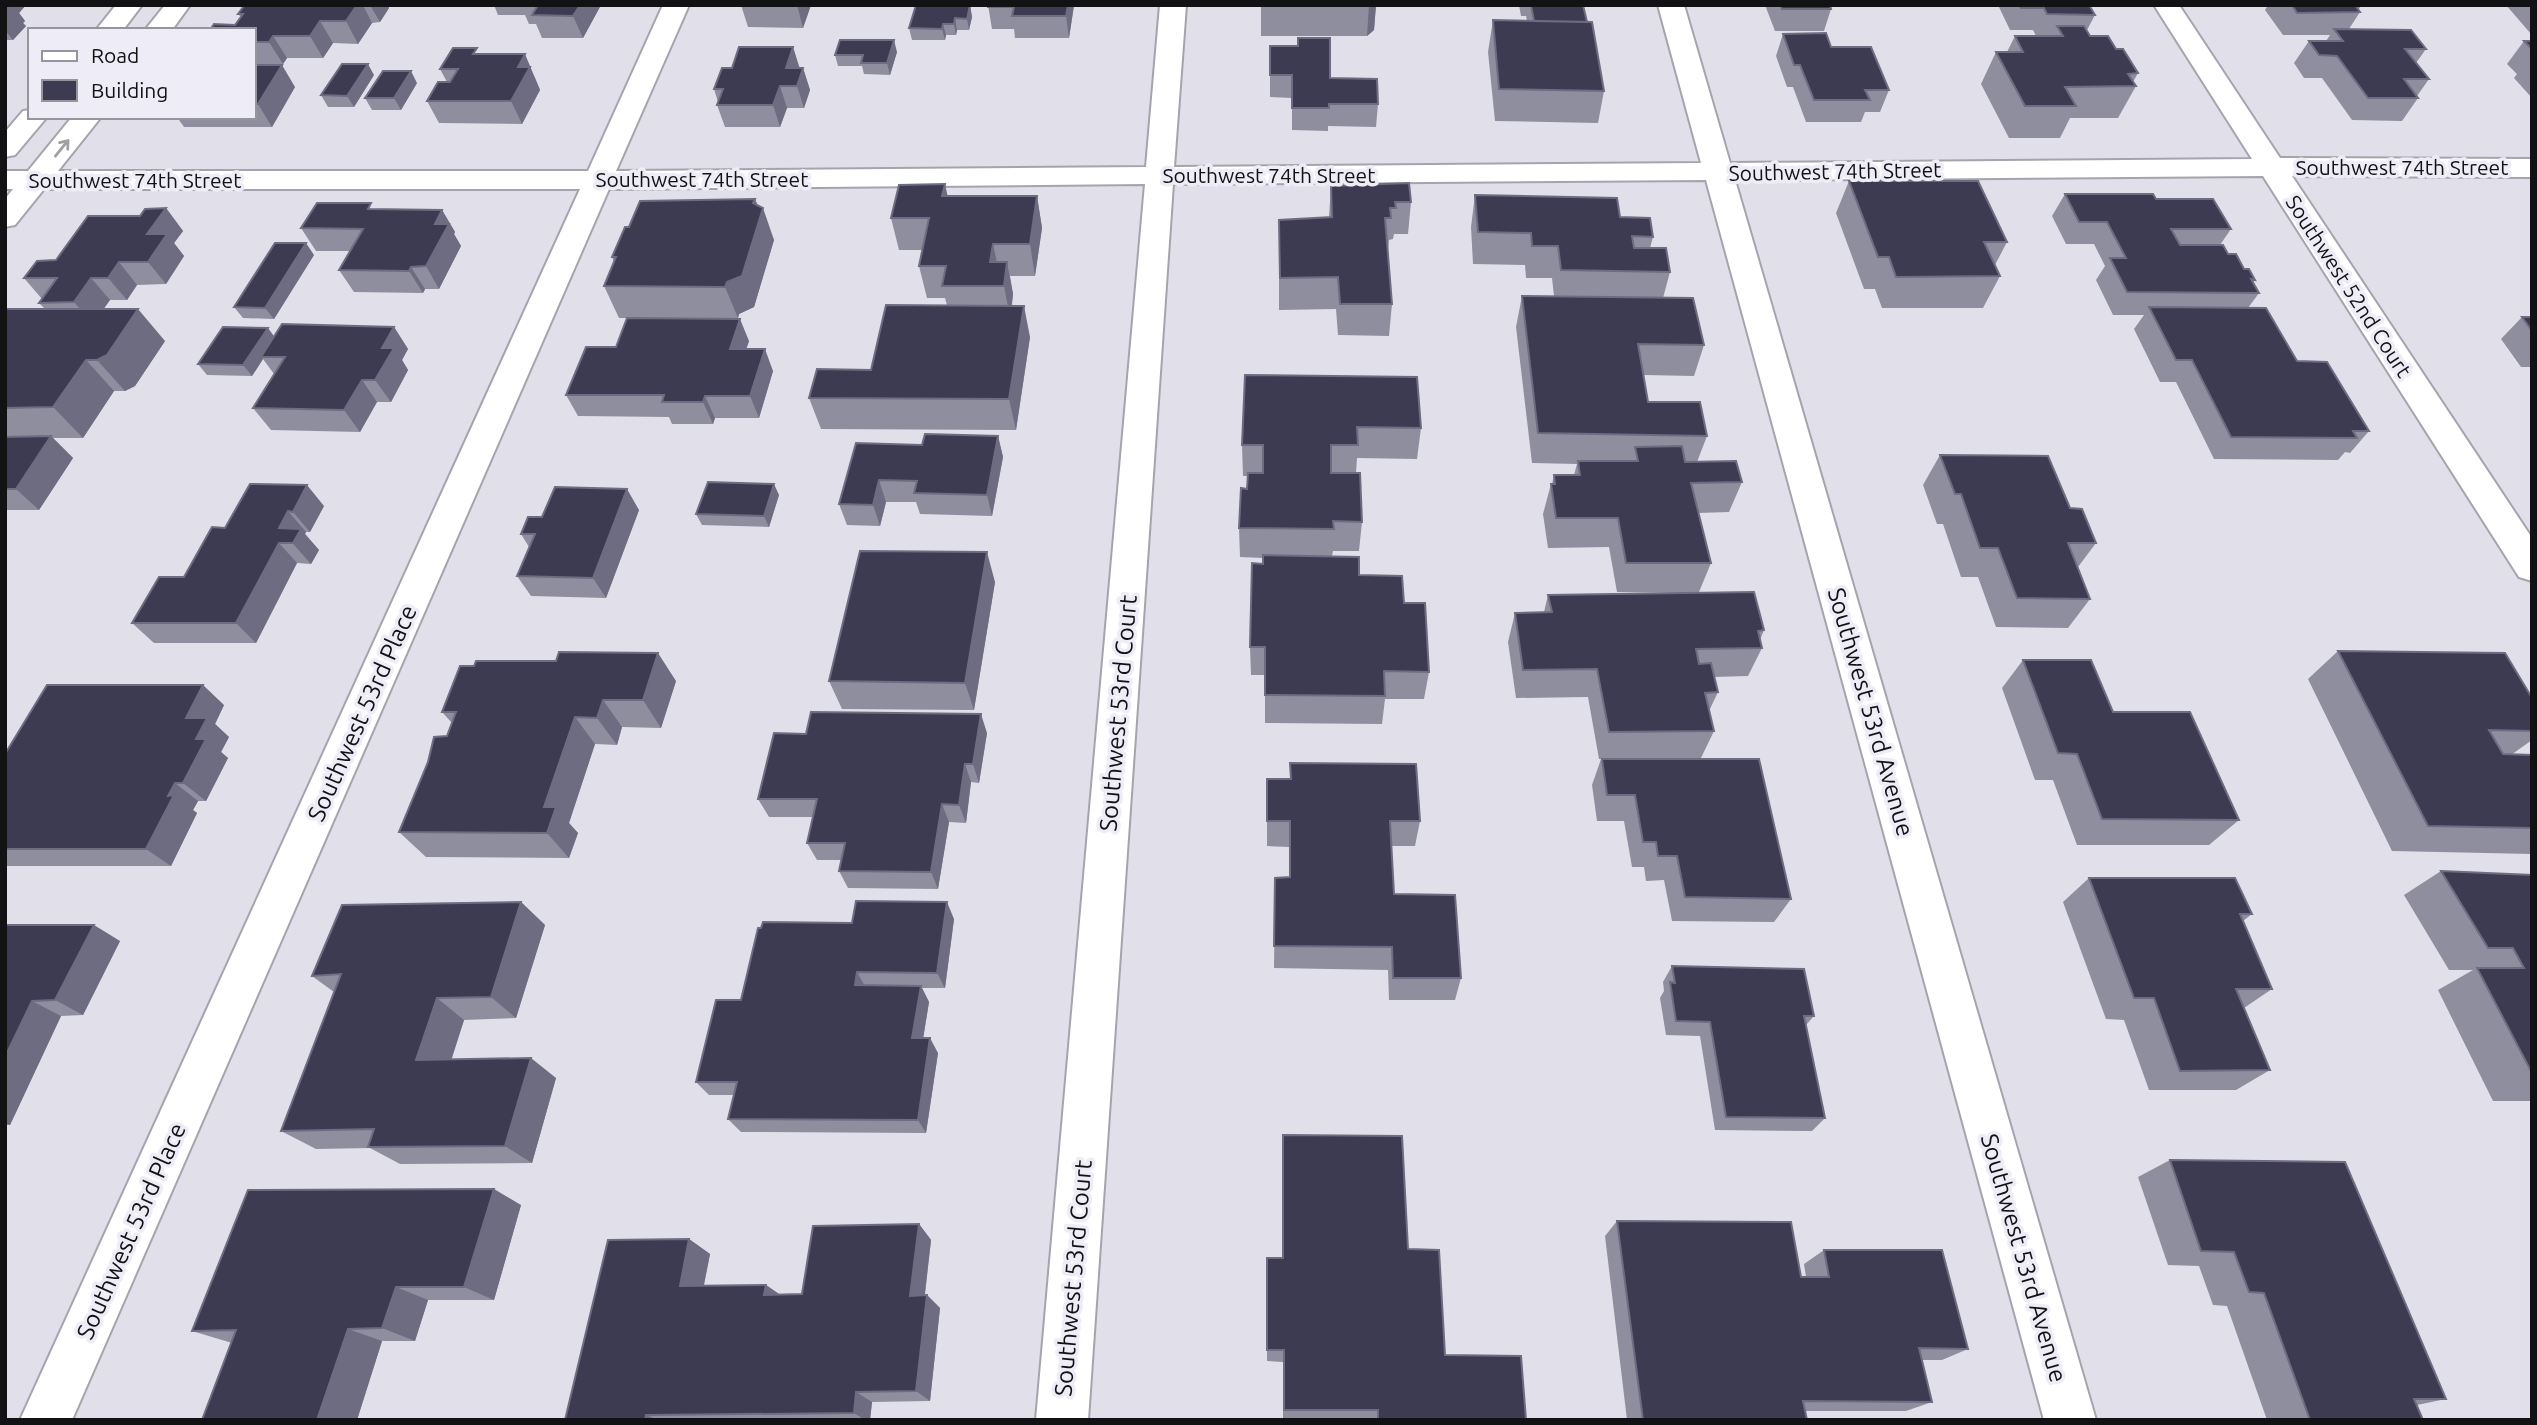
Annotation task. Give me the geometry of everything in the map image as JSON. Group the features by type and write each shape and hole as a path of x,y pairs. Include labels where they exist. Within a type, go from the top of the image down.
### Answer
{"street":[{"path":"111,28 130,5"},
{"path":"160,28 178,5"},
{"name":"Southwest 53rd Place","path":"47,1420 676,5"},
{"name":"Southwest 53rd Court","path":"1062,1420 1173,5"},
{"name":"Southwest 53rd Avenue","path":"1671,5 2070,1420"},
{"name":"Southwest 52nd Court","path":"2166,5 2532,567"},
{"path":"5,149 31,119"},
{"path":"5,218 85,119"},
{"name":"Southwest 74th Street","path":"5,180 599,180 2271,167 2532,168"}],"building":[{"path":"357,5 346,21 320,21 310,36 273,36 269,42 256,42 256,28 211,28 214,24 235,25 243,14 238,14 244,6"},
{"path":"538,5 580,5 573,16 532,15"},
{"path":"916,5 970,5 967,19 955,18 954,24 943,24 942,29 909,28"},
{"path":"988,5 1068,5 1066,16 1012,16 1014,7"},
{"path":"1531,5 1583,5 1587,22 1534,21"},
{"path":"1780,5 1830,5 1831,9 1782,9"},
{"path":"2019,5 2089,5 2095,15 2047,14 2044,8 2021,8"},
{"path":"2292,5 2355,5 2360,12 2297,13"},
{"path":"1493,20 1592,22 1604,91 1499,89"},
{"path":"2057,26 2084,26 2090,36 2108,36 2116,49 2123,49 2138,73 2128,74 2136,86 2065,87 2076,106 2025,106 1996,52 2023,52 2015,36 2063,36"},
{"path":"2334,29 2411,30 2426,49 2405,49 2429,79 2404,79 2418,98 2368,98 2337,56 2319,55 2309,41 2343,41"},
{"path":"1826,33 1831,47 1871,47 1889,90 1865,90 1870,100 1814,100 1800,65 1794,65 1783,34"},
{"path":"1298,38 1330,38 1330,78 1377,79 1378,104 1329,104 1329,108 1292,108 1292,75 1270,75 1270,46 1298,46"},
{"path":"840,40 894,40 887,63 861,63 863,55 835,55"},
{"path":"2524,41 2532,41 2532,49"},
{"path":"739,47 793,47 786,68 803,68 797,86 780,86 773,105 717,105 723,89 714,89 722,68 732,68"},
{"path":"453,48 477,48 473,54 525,54 518,67 530,67 511,101 427,101 438,82 450,82 458,69 440,69"},
{"path":"342,64 368,64 347,96 321,95"},
{"path":"256,65 282,65 258,104"},
{"path":"383,71 411,71 394,98 365,98"},
{"path":"1849,181 1978,181 2007,242 1984,242 2000,276 1896,277 1889,257 1878,257"},
{"path":"1409,183 1411,202 1395,202 1396,208 1390,208 1391,218 1385,218 1392,304 1340,304 1338,277 1280,278 1279,220 1332,217 1331,186"},
{"path":"945,184 942,196 1037,196 1030,244 993,244 990,262 1007,262 1004,286 942,286 946,266 919,266 929,218 891,218 899,185"},
{"path":"2065,194 2153,194 2156,199 2213,199 2231,229 2171,229 2180,245 2223,245 2228,254 2236,254 2244,269 2249,269 2259,293 2127,292 2110,258 2126,258 2107,222 2079,222"},
{"path":"1475,195 1617,198 1620,217 1650,218 1653,237 1632,236 1634,248 1666,248 1670,272 1561,270 1558,246 1532,246 1531,233 1478,232"},
{"path":"755,199 753,203 763,208 742,276 727,282 725,287 604,286 616,257 612,257 640,201"},
{"path":"317,203 371,203 368,209 442,210 435,224 449,224 426,266 411,267 409,271 339,270 363,229 301,228"},
{"path":"166,208 147,234 167,234 148,262 119,262 108,278 91,278 74,302 39,303 57,278 24,278 37,261 56,260 88,216 140,216 145,209"},
{"path":"275,243 306,243 265,308 234,307"},
{"path":"1522,296 1693,298 1704,345 1638,344 1648,402 1700,402 1707,436 1538,433"},
{"path":"886,305 1024,306 1009,399 809,398 817,369 871,370"},
{"path":"2149,307 2266,308 2297,361 2327,362 2369,431 2353,431 2357,438 2231,437 2192,360 2176,360"},
{"path":"5,309 138,309 107,355 97,360 86,360 53,407 5,408"},
{"path":"2522,317 2532,317 2532,331"},
{"path":"627,318 740,319 730,349 765,349 750,396 705,396 703,402 662,402 664,395 566,395 586,347 616,347"},
{"path":"282,324 394,327 382,348 394,348 375,380 362,380 344,410 253,408 285,357 261,357"},
{"path":"223,327 268,328 243,365 198,364"},
{"path":"1245,375 1417,377 1421,428 1357,427 1358,445 1331,445 1331,473 1360,473 1362,522 1333,521 1334,529 1239,528 1241,488 1247,489 1248,473 1263,473 1263,445 1242,445"},
{"path":"925,434 998,436 987,495 914,493 917,481 879,480 873,505 839,504 856,443 922,445"},
{"path":"51,436 16,489 5,489 5,437"},
{"path":"1682,446 1685,462 1736,461 1742,482 1691,483 1711,563 1626,563 1618,518 1556,518 1551,484 1555,484 1554,475 1580,475 1578,461 1638,461 1635,447"},
{"path":"1940,455 2048,456 2070,508 2082,509 2096,543 2068,543 2090,599 2017,598 1998,548 1980,548 1961,494 1955,494"},
{"path":"708,482 774,484 764,516 696,514"},
{"path":"250,484 307,485 293,512 288,511 279,528 301,529 293,543 279,543 236,623 132,623 159,577 184,577 212,527 225,528"},
{"path":"555,487 627,489 593,578 517,576 535,534 521,534 528,517 542,517"},
{"path":"860,551 987,552 965,683 829,681"},
{"path":"1263,555 1359,557 1359,575 1402,576 1404,603 1425,603 1429,672 1384,671 1385,696 1265,695 1265,647 1250,647 1252,563 1263,564"},
{"path":"1754,592 1764,630 1758,631 1762,648 1696,649 1699,664 1711,663 1718,692 1705,693 1714,731 1609,732 1597,669 1523,670 1515,613 1552,612 1548,595"},
{"path":"2338,651 2505,653 2532,698 2532,731 2489,730 2503,754 2532,755 2532,828 2428,826"},
{"path":"559,652 658,653 643,700 603,700 597,718 575,717 544,807 556,807 547,833 399,832 428,762 434,737 447,736 456,712 442,712 460,666 474,666 476,661 556,661"},
{"path":"2023,660 2091,660 2113,712 2190,712 2239,820 2102,819 2077,754 2058,753"},
{"path":"47,685 203,685 186,718 207,718 196,739 206,739 183,783 175,783 168,796 174,795 146,849 5,849 5,754"},
{"path":"811,712 981,714 973,764 965,764 959,805 942,804 931,872 839,871 845,843 807,843 817,799 758,799 774,733 806,734"},
{"path":"1602,759 1759,759 1791,899 1685,897 1677,856 1658,856 1656,842 1643,842 1635,795 1607,795"},
{"path":"1290,763 1416,764 1420,821 1390,821 1394,894 1455,895 1461,978 1393,978 1392,947 1274,946 1275,878 1290,877 1290,821 1267,821 1267,779 1291,779"},
{"path":"2441,871 2532,875 2532,1073 2477,968 2524,968 2513,948 2488,948"},
{"path":"2089,878 2235,878 2252,914 2240,914 2272,989 2236,989 2270,1070 2180,1071 2154,998 2134,998"},
{"path":"856,901 947,902 937,973 857,972 855,985 921,986 912,1038 930,1038 918,1120 728,1119 737,1082 696,1082 716,1000 741,1000 758,928 761,928 763,922 852,923"},
{"path":"521,902 491,997 437,998 416,1060 531,1058 505,1146 368,1147 374,1129 281,1131 341,974 312,976 342,905"},
{"path":"5,925 94,925 55,1000 32,1001 5,1057"},
{"path":"1672,966 1804,969 1814,1016 1804,1016 1825,1118 1726,1117 1710,1022 1676,1021 1670,982 1675,983"},
{"path":"1283,1135 1402,1136 1408,1249 1439,1250 1445,1355 1521,1356 1526,1420 1378,1420 1378,1410 1284,1410 1284,1350 1267,1350 1267,1258 1283,1258"},
{"path":"2170,1160 2345,1162 2446,1399 2414,1399 2423,1420 2310,1420 2264,1293 2249,1292 2234,1252 2201,1251"},
{"path":"494,1189 464,1287 396,1287 382,1328 348,1329 317,1420 202,1420 236,1330 192,1331 248,1190"},
{"path":"1617,1221 1791,1222 1801,1277 1829,1277 1824,1250 1942,1250 1968,1349 1919,1348 1932,1402 1803,1401 1807,1420 1643,1420"},
{"path":"919,1224 910,1296 927,1295 916,1391 856,1392 854,1413 646,1415 645,1420 565,1420 608,1240 689,1239 680,1286 766,1285 764,1295 802,1294 813,1226"}]}
